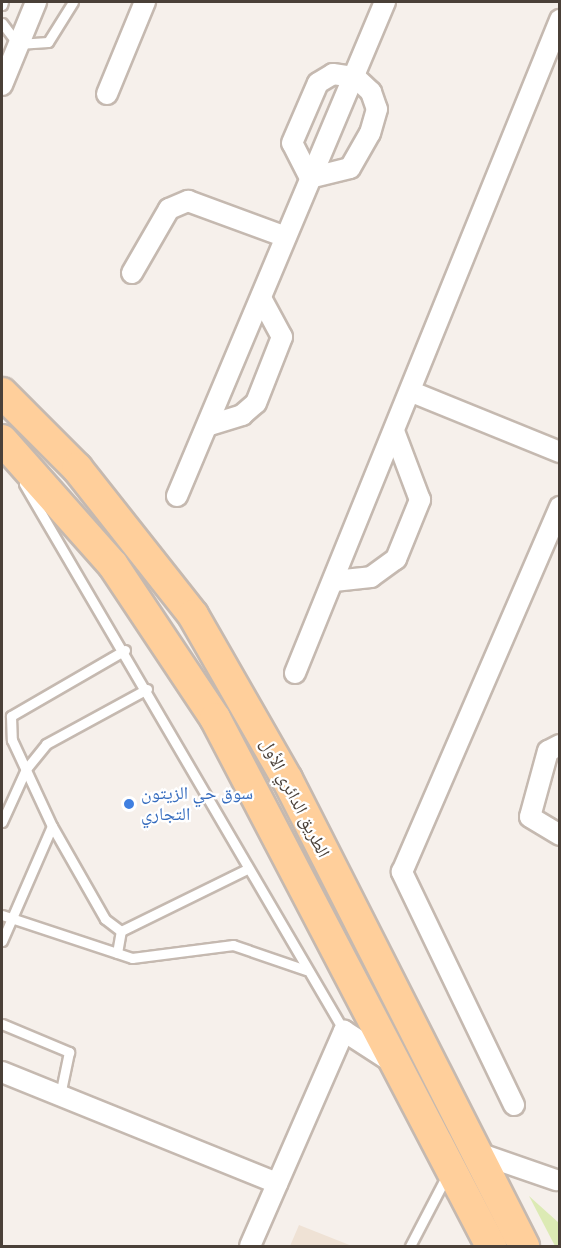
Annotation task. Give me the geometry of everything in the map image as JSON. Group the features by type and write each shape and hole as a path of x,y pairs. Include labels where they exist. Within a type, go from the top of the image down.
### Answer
{"main road":[{"name":"الطريق الدائري الأول","path":"2,393 77,468 193,615 281,769 524,1246"},
{"name":"الطريق الدائري الأول","path":"2,440 107,557 167,637 215,717 491,1246"}],"street":[{"path":"2,85 36,2"},
{"path":"107,94 145,2"},
{"path":"177,496 210,425 310,178 355,77 385,2"},
{"path":"295,673 394,434 551,67 560,20"},
{"path":"310,178 292,150 301,115 322,78 355,77"},
{"path":"310,178 350,168 370,133 375,101 355,77"},
{"path":"132,273 169,209 188,201 286,237"},
{"path":"210,425 242,415 256,403 282,337 262,300"},
{"path":"412,392 560,452"},
{"path":"334,580 371,577 396,559 420,500 394,434"},
{"path":"514,1105 402,872 560,507"},
{"path":"560,745 548,751 530,817 560,836"},
{"path":"250,1246 344,1031 397,1065"},
{"path":"2,1072 277,1183"},
{"path":"475,1152 558,1179"}],"lane":[{"path":"2,23 18,44 53,39 73,2"},
{"path":"2,446 147,689 247,869 344,1031"},
{"path":"121,931 105,919 52,826 12,740 16,710 124,650"},
{"path":"2,822 26,769 46,744 147,689"},
{"path":"2,742 12,740"},
{"path":"2,940 6,917 52,826"},
{"path":"121,931 247,869"},
{"path":"6,917 132,958 233,945 306,970"},
{"path":"117,954 121,931"},
{"path":"2,1024 69,1052 60,1095"},
{"path":"410,1246 450,1168"}],"shaded area":[{"path":"299,1225 352,1246 290,1246"}],"green space":[{"path":"529,1196 559,1223 559,1246 555,1246"}],"place":[{"name":"سوق حي الزيتون التجاري","path":"129,804"}]}
